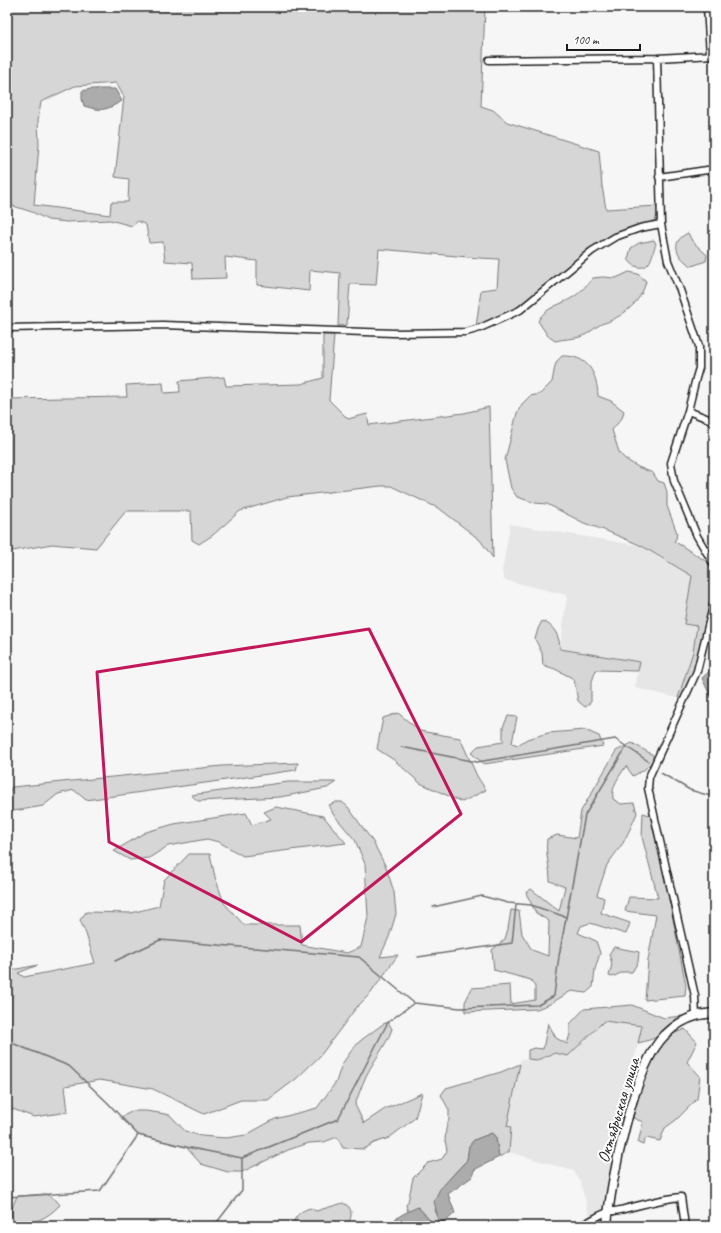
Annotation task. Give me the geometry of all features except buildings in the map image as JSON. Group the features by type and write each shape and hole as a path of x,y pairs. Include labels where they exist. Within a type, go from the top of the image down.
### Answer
{"main road":[{"name":"Октябрьская улица","path":"607,1226 620,1151 637,1087 649,1057 658,1043 675,1027 696,1016 712,1013"}],"street":[{"path":"489,60 657,58 712,55 707,7"},
{"path":"657,58 661,224 668,261 680,290 698,346 698,368 688,411 671,463 674,481 697,536 714,565"},
{"path":"659,177 714,170"},
{"path":"7,328 164,325 394,333 466,332 480,328 520,310 592,251 615,237 640,228 661,224"},
{"path":"688,411 714,421"},
{"path":"696,1016 695,996 648,788 649,778 697,671 714,602"},
{"path":"580,1226 609,1211 618,1211 666,1198 681,1197 684,1226"},
{"path":"590,1221 602,1226"}],"highlighted area":[{"path":"369,629 461,814 301,942 109,842 97,672"}],"shaded area":[{"path":"7,7 485,7 481,106 493,110 507,122 599,151 602,186 606,209 657,206 658,212 655,221 613,234 590,248 519,307 476,327 481,290 497,288 499,259 379,249 376,285 350,284 347,325 338,326 340,273 310,270 309,291 257,285 257,261 225,257 226,278 193,279 192,263 165,261 163,242 149,243 146,225 138,221 132,226 110,220 67,222 48,220 32,212 7,204","holes":["116,83 124,97 115,177 129,179 128,202 111,202 110,215 34,205 39,145 38,120 41,102 75,86"]},
{"path":"90,89 115,89 122,101 104,109 84,106 82,91"},
{"path":"688,233 692,241 707,255 706,261 692,266 679,255 677,250 678,241"},
{"path":"654,240 656,244 649,263 643,267 636,267 632,264 628,259 631,248 639,243"},
{"path":"629,272 638,274 646,281 637,300 628,310 585,335 577,338 555,341 548,336 538,321 545,312 578,294 593,278 616,278"},
{"path":"323,335 334,335 329,400 348,419 367,414 369,425 464,413 489,407 493,558 480,540 440,509 391,486 287,497 240,511 213,535 199,544 192,540 191,511 126,511 96,548 52,544 7,552 7,399 127,397 126,385 163,383 164,393 180,392 179,381 224,377 226,386 301,384 323,378"},
{"path":"562,356 571,356 585,362 596,380 598,396 611,401 624,411 622,418 612,430 619,452 625,459 638,467 653,473 658,481 664,483 667,492 667,506 677,533 674,541 709,563 713,575 713,592 695,669 683,698 678,698 693,652 697,626 684,624 692,576 642,546 584,523 547,504 535,503 517,497 511,488 505,460 517,413 522,404 530,396 540,394 552,382 555,366 557,361"},
{"path":"510,524 642,546 692,576 684,624 697,626 693,652 678,698 635,688 640,662 560,649 567,595 504,580 502,571"},
{"path":"542,621 550,625 556,632 560,649 640,662 638,671 596,670 591,684 591,702 585,707 578,701 574,679 555,669 543,665 542,653 535,639"},
{"path":"713,652 714,704 702,678 711,670"},
{"path":"398,713 420,731 460,738 477,776 486,790 462,802 420,783 394,760 377,749 383,718"},
{"path":"508,716 517,717 512,743 518,745 527,739 548,733 585,730 599,736 603,746 484,764 471,753 478,746 503,742 503,727"},
{"path":"632,743 653,755 653,761 644,770 633,776 626,766 614,786 613,799 621,804 634,803 637,813 623,843 607,865 597,895 604,898 601,913 630,923 626,934 590,923 581,926 578,933 596,941 600,953 595,969 593,987 586,993 571,991 550,1004 537,1009 465,1012 465,1002 472,988 510,985 511,1004 535,1000 535,987 531,980 494,970 492,950 505,939 511,910 519,911 522,934 532,950 548,956 549,921 536,913 526,893 531,889 559,911 565,887 550,881 547,839 557,835 577,838 581,811 616,751"},
{"path":"298,763 296,770 86,800 74,790 58,794 43,806 7,811 7,795 12,787 222,766"},
{"path":"288,782 336,782 327,788 280,797 198,801 191,795"},
{"path":"336,802 342,802 348,807 373,842 386,867 394,892 396,914 389,937 380,957 398,955 371,993 356,1008 320,1056 296,1079 268,1100 241,1100 204,1114 153,1089 100,1080 65,1086 68,1112 34,1117 7,1107 7,971 38,965 18,973 24,977 95,963 80,920 86,912 131,913 159,906 164,880 189,854 210,854 215,877 224,903 244,925 300,925 302,945 347,953 361,947 368,917 365,864 355,840 333,814 329,805"},
{"path":"276,807 323,816 346,843 243,856 219,842 207,839 168,846 149,858 130,860 114,851 146,832 174,824 246,813 252,825 271,819 264,812"},
{"path":"643,813 650,815 667,888 686,986 685,996 645,1000 648,960 656,915 625,911 629,897 658,898 642,837"},
{"path":"614,947 639,952 638,962 632,972 623,972 612,977 609,976 612,964 609,954"},
{"path":"632,1005 664,1018 683,1016 679,1022 664,1034 638,1043 642,1026 604,1021 568,1056 555,1053 537,1060 528,1059 528,1050 534,1048 543,1049 548,1023 556,1038 567,1044 570,1034 570,1024 584,1009"},
{"path":"604,1021 642,1026 626,1095 628,1096 611,1155 614,1156 602,1210 589,1215 581,1184 574,1171 509,1152 511,1128 507,1126 521,1059 537,1060 555,1053 568,1056"},
{"path":"388,1022 392,1029 387,1041 366,1076 355,1105 364,1123 385,1109 422,1093 415,1118 389,1138 374,1143 364,1149 343,1148 337,1137 324,1142 309,1143 288,1150 242,1172 228,1172 201,1164 186,1147 138,1135 121,1117 133,1111 146,1111 170,1115 185,1131 201,1136 226,1138 246,1135 275,1119 317,1108 336,1082 342,1064 352,1050 360,1041"},
{"path":"685,1029 697,1042 687,1062 700,1076 697,1099 676,1120 665,1128 660,1141 646,1138 643,1145 638,1143 643,1122 633,1118 646,1075 655,1053 661,1044 668,1037"},
{"path":"520,1064 507,1126 511,1127 509,1152 499,1157 496,1138 492,1133 474,1140 469,1146 467,1160 450,1178 435,1210 439,1223 430,1226 430,1220 418,1207 408,1212 406,1205 413,1178 428,1163 442,1159 447,1151 445,1140 449,1110 441,1095 446,1088 501,1072"},
{"path":"492,1133 496,1138 499,1157 474,1170 472,1177 448,1194 455,1213 447,1220 439,1223 434,1201 440,1189 467,1160 469,1146 474,1140"},
{"path":"46,1194 56,1200 60,1205 40,1220 16,1226 12,1217 12,1211 17,1196"},
{"path":"343,1203 349,1207 351,1212 350,1220 345,1226 292,1226 298,1214 306,1209 310,1208 316,1211"},
{"path":"418,1207 430,1220 430,1226 395,1226 395,1219"}],"waterway":[{"path":"401,747 477,762 615,739 648,761"},
{"path":"214,1226 242,1190 242,1158 338,1119 388,1022 414,1003 460,1008 538,1005 554,996 559,956 585,815 626,747"},
{"path":"661,773 690,790 714,797"},
{"path":"433,907 482,896 508,903 531,905 566,917"},
{"path":"418,957 512,943 516,905"},
{"path":"115,961 160,940 359,957 414,1003"},
{"path":"7,1041 69,1066 107,1102 138,1135 186,1147 242,1158"},
{"path":"7,1197 100,1191 138,1135"}]}
